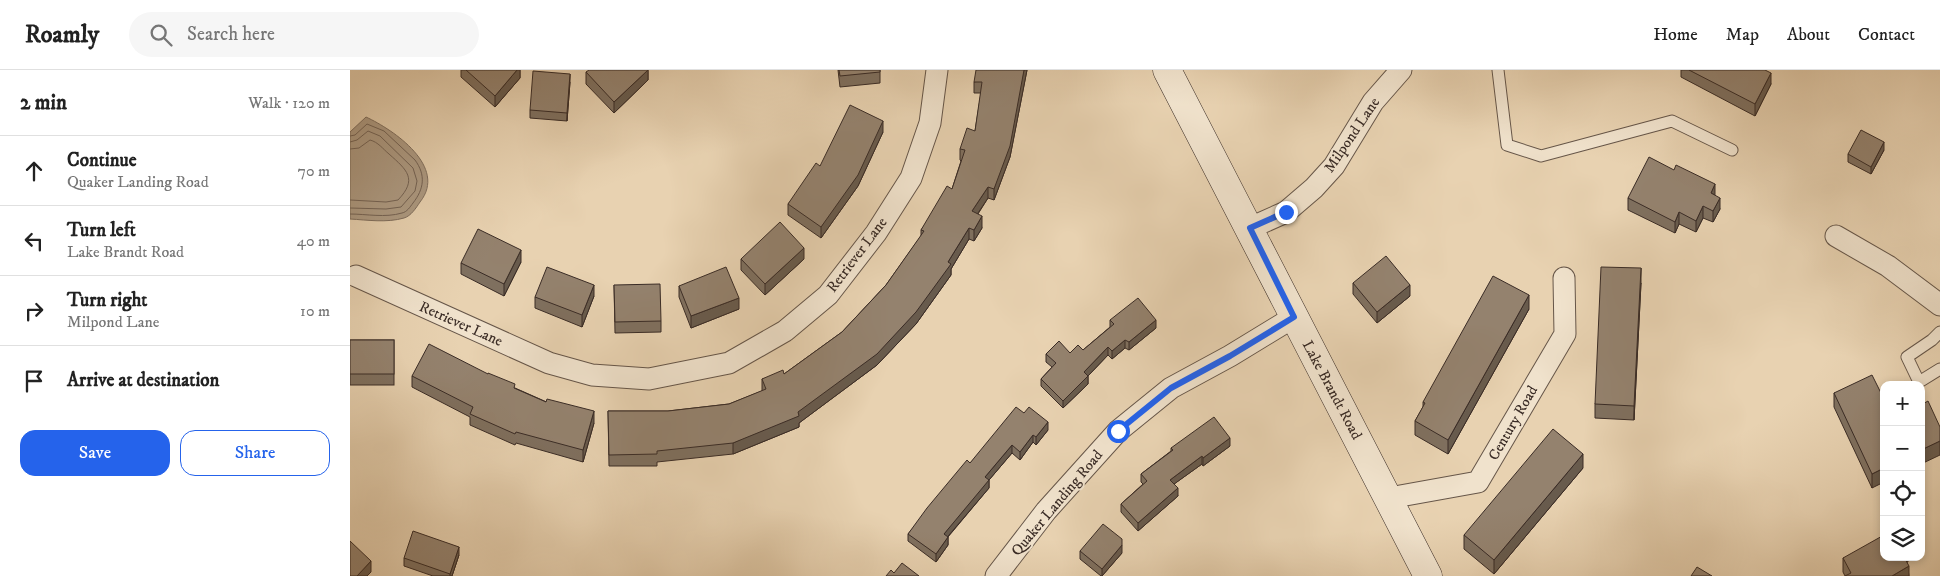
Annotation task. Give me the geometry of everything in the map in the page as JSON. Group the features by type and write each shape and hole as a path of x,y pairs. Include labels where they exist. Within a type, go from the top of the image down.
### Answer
{"street":[{"name":"Retriever Lane","path":"356,276 549,363 592,376 649,379 729,363 785,331 828,295 876,234 911,178 930,123 938,70"},
{"name":"Lake Brandt Road","path":"1167,70 1428,576"},
{"name":"Milpond Lane","path":"1250,228 1286,212 1314,188 1334,166 1374,102 1401,70"},
{"path":"1836,236 1888,266 1940,305"},
{"name":"Century Road","path":"1389,498 1478,482 1565,334 1564,278"},
{"name":"Quaker Landing Road","path":"996,576 1046,511 1118,431 1171,388 1230,356 1294,317"}],"lane":[{"path":"1498,70 1507,145 1541,156 1672,121 1732,150"},
{"path":"1940,332 1932,340 1907,357 1920,382 1940,369"}],"water":[{"path":"366,117 403,140 423,163 427,176 427,189 409,216 397,220 384,221 350,219 350,132"}],"building":[{"path":"466,70 517,70 495,96"},
{"path":"589,70 648,70 614,102 586,72"},
{"path":"839,70 880,70 880,72 840,76"},
{"path":"976,70 1024,70 1010,146 994,189 988,187 972,211 982,216 974,230 969,228 948,262 951,264 916,312 877,354 798,412 799,416 733,443 657,451 657,454 609,455 608,411 668,411 729,404 766,389 762,379 783,370 784,374 842,332 886,285 924,231 921,230 947,186 952,189 965,150 960,149 967,128 975,131 982,82 974,82"},
{"path":"1689,70 1765,70 1771,73 1755,104"},
{"path":"533,71 570,74 567,113 530,110"},
{"path":"850,105 883,121 858,175 821,227 788,204 816,163 820,166"},
{"path":"1861,130 1884,142 1871,167 1848,154"},
{"path":"1649,157 1674,170 1676,165 1715,184 1711,193 1720,198 1713,211 1703,206 1696,221 1679,212 1675,222 1628,198"},
{"path":"780,222 804,248 765,284 741,259"},
{"path":"478,229 521,250 504,284 461,263"},
{"path":"1386,256 1410,285 1377,312 1353,283"},
{"path":"547,267 594,285 582,315 535,297"},
{"path":"726,267 739,298 691,316 679,286"},
{"path":"1601,267 1641,268 1634,406 1595,404"},
{"path":"1493,276 1529,295 1448,440 1415,421 1425,403 1423,402"},
{"path":"660,284 661,321 615,322 614,285"},
{"path":"1138,298 1156,320 1129,342 1125,340 1112,351 1108,347 1084,372 1088,376 1063,401 1041,379 1056,363 1046,354 1059,341 1070,353 1078,345 1083,350 1114,324 1110,320"},
{"path":"350,340 394,340 394,374 350,374"},
{"path":"429,344 488,374 515,384 514,388 546,402 547,399 594,411 583,450 516,432 515,434 470,414 473,407 412,376"},
{"path":"1872,375 1880,391 1880,470 1872,474 1834,393"},
{"path":"1928,401 1940,427 1940,441 1925,448 1925,426 1925,403"},
{"path":"1016,407 1024,413 1029,407 1048,422 1036,437 1033,435 1020,452 1012,445 985,477 989,480 944,534 948,537 936,554 908,534 967,460 970,463"},
{"path":"1214,417 1230,438 1170,480 1178,488 1138,523 1121,504 1147,481 1141,474 1173,450 1171,448"},
{"path":"1553,429 1583,454 1494,560 1464,535"},
{"path":"1103,524 1122,539 1122,545 1102,569 1080,551"},
{"path":"413,531 459,547 450,574 404,558"},
{"path":"1880,537 1880,561 1906,561 1909,566 1892,576 1845,576 1851,573 1843,558"},
{"path":"350,541 371,561 357,576 350,576"},
{"path":"902,563 919,576 886,576 891,570 894,573"},
{"path":"1697,567 1712,576 1691,576"}],"route":[{"path":"1118,431 1171,388 1230,356 1294,317 1250,228 1286,212"}]}
